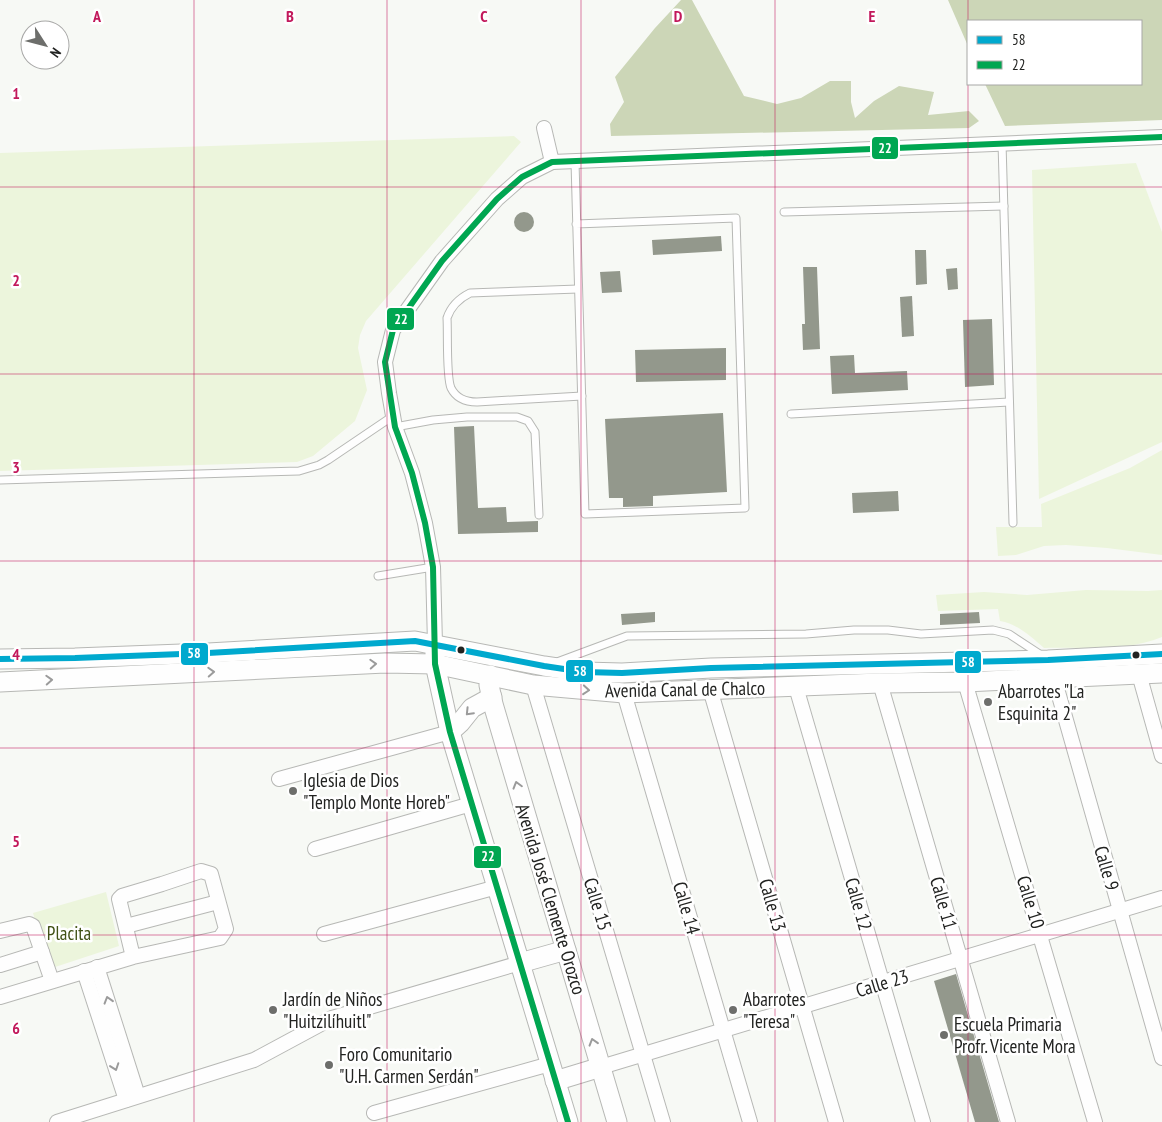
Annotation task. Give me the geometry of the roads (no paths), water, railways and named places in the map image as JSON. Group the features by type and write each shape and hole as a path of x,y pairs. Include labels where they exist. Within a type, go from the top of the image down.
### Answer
{"main road":[{"name":"Avenida Canal de Chalco","path":"0,659 189,654 415,642 435,644 544,666 584,672 622,674 711,668 1051,669 1139,674 1162,673"},
{"path":"435,644 435,664 450,732 568,1122"},
{"name":"Avenida Canal de Chalco","path":"0,682 385,663 435,664 533,685 624,693 880,683 966,682 1161,654"},
{"name":"Avenida José Clemente Orozco","path":"490,675 489,685 492,697 617,1122"},
{"path":"450,732 460,724 472,708 492,697"},
{"path":"520,963 566,950"},
{"path":"553,1072 601,1067"}],"street":[{"path":"544,128 552,162"},
{"path":"435,644 433,568 423,515 412,473 394,421 386,362 392,330 442,261 497,199 522,177 552,162 1162,137"},
{"name":"Calle 9","path":"1051,669 1162,1058"},
{"path":"1139,674 1162,756"},
{"name":"Calle 10","path":"966,682 1095,1122"},
{"name":"Calle 11","path":"880,683 1008,1122"},
{"name":"Calle 15","path":"533,685 663,1122"},
{"name":"Calle 12","path":"796,687 923,1122"},
{"name":"Calle 13","path":"710,689 836,1122"},
{"name":"Calle 14","path":"624,693 750,1122"},
{"path":"279,779 450,732"},
{"path":"316,849 472,804"},
{"path":"0,997 133,957 220,938 226,929 211,874 201,871 122,896 119,899 133,957"},
{"path":"324,934 497,887"},
{"name":"Calle 23","path":"601,1067 1162,898"},
{"path":"126,926 218,902"},
{"path":"0,931 29,924 33,926 52,981"},
{"path":"0,965 42,952"},
{"path":"57,1122 254,1060 332,1018 520,963"},
{"path":"90,969 132,1098"},
{"path":"374,1113 553,1072"}],"lane":[{"path":"1002,143 1013,523"},
{"path":"575,162 576,224 585,514 746,508 736,218 576,224"},
{"path":"784,212 1004,206"},
{"path":"578,289 470,293 457,301 447,318 450,382 455,393 465,400 477,402 582,396"},
{"path":"791,414 1009,402"},
{"path":"0,480 299,471 319,465 394,421 468,417 517,417 528,421 536,432 539,516"},
{"path":"378,576 433,568"},
{"path":"544,666 627,636 806,634 854,630 888,630 921,634 993,630 1009,634 1051,669"}],"place":[{"name":"Abarrotes \"La Esquinita 2\"","path":"988,702"},
{"name":"Iglesia de Dios \"Templo Monte Horeb\"","path":"293,791"},
{"name":"Jardín de Niños \"Huitzilíhuitl\"","path":"273,1010"},
{"name":"Abarrotes \"Teresa\"","path":"733,1010"},
{"name":"Escuela Primaria Profr. Vicente Mora","path":"944,1035"},
{"name":"Foro Comunitario \"U.H. Carmen Serdán\"","path":"329,1065"}],"park label":[{"name":"Placita","path":"69,933"}]}
